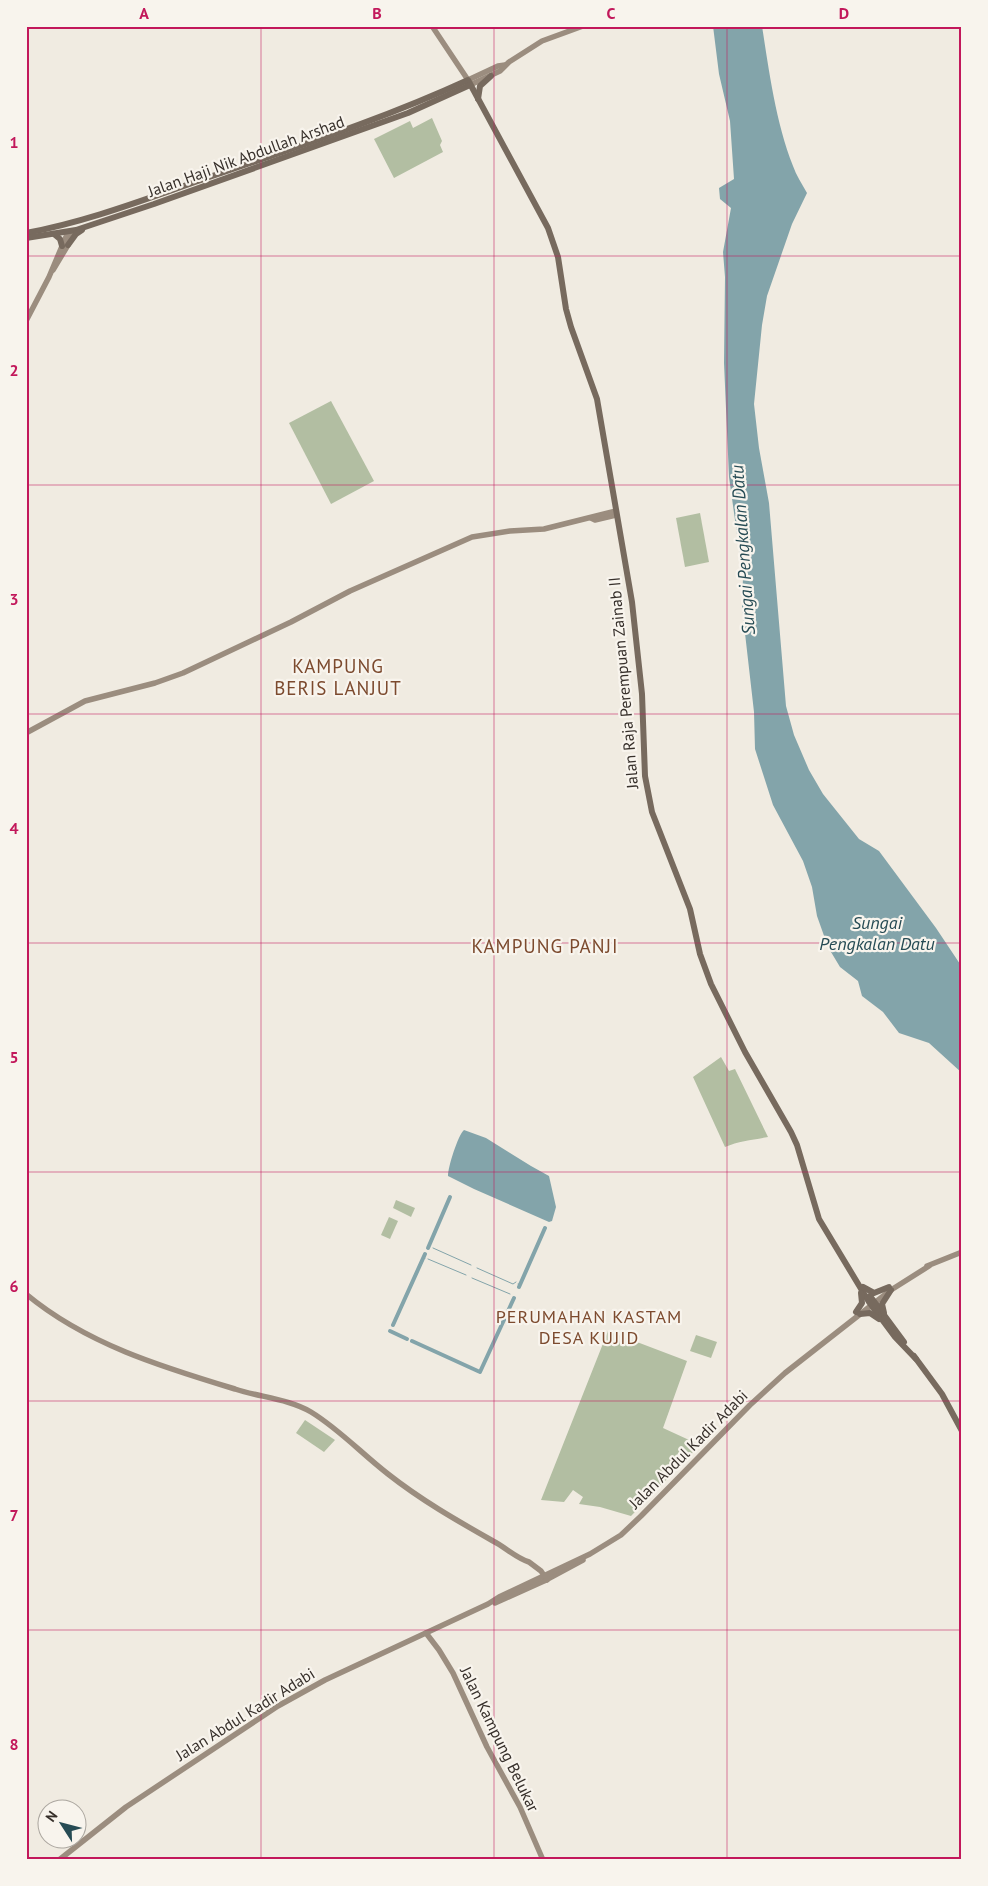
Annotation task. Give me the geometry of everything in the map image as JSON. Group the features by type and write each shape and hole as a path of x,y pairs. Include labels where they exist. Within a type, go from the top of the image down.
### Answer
{"main road":[{"path":"432,26 460,66 469,83 500,71 505,65 542,40 583,26"},
{"path":"460,66 470,74 489,74"},
{"path":"478,100 480,86 489,74"},
{"name":"Jalan Raja Perempuan Zainab II","path":"469,83 543,218 558,258 566,309 571,327 597,399 632,602 642,694 645,776 652,812 690,909 700,954 711,984 744,1052 797,1145 815,1210 862,1288 912,1357 916,1359 942,1394 962,1431"},
{"name":"Jalan Haji Nik Abdullah Arshad","path":"26,238 52,232 360,124 469,83"},
{"name":"Jalan Haji Nik Abdullah Arshad","path":"70,230 94,224 408,113 469,83"},
{"path":"52,232 70,230 101,214"},
{"path":"65,245 76,234 94,224"},
{"path":"26,321 65,245 70,230"},
{"path":"52,232 65,245"},
{"name":"Jalan Haji Nik Abdullah Arshad","path":"26,233 52,232"},
{"path":"26,733 85,701 155,684 183,673 291,622 350,591 465,539 481,534 544,529 591,518 595,520 616,513"},
{"name":"Jalan Abdul Kadir Adabi","path":"59,1860 126,1807 278,1706 309,1688 488,1604 500,1601 611,1542 633,1524 750,1405 802,1358 890,1289 928,1266 962,1252"},
{"path":"886,1322 870,1313 858,1313 863,1298 862,1288 874,1292 890,1289"},
{"path":"886,1322 882,1304 890,1289"},
{"path":"26,1294 69,1325 114,1347 174,1371 310,1411 426,1502 528,1562 544,1579"},
{"name":"Jalan Kampung Belukar","path":"426,1633 439,1650 452,1673 500,1774 520,1808 543,1860"}],"green space":[{"path":"432,118 442,141 440,145 443,152 394,178 374,139 410,121 413,128"},
{"path":"331,401 374,481 331,504 289,423"},
{"path":"700,513 709,562 685,567 676,518"},
{"path":"721,1057 729,1071 735,1069 768,1137 725,1147 693,1077"},
{"path":"396,1200 415,1208 411,1217 393,1208"},
{"path":"389,1217 398,1221 390,1239 381,1235"},
{"path":"608,1331 687,1361 663,1428 700,1445 631,1516 600,1507 579,1504 583,1497 573,1490 564,1502 541,1500"},
{"path":"696,1335 717,1342 711,1358 690,1351"},
{"path":"305,1420 335,1440 324,1452 296,1433"}],"water":[{"name":"Sungai Pengkalan Datu","path":"713,26 762,26 782,132 794,169 807,193 792,224 767,296 754,404 759,448 769,503 786,706 794,735 809,770 823,794 859,839 879,851 936,928 962,967 962,1073 929,1043 899,1033 883,1012 862,996 858,981 840,967 828,947 817,916 812,887 803,861 773,805 755,749 754,712 742,607 743,577 729,477 724,363 725,277 723,252 731,208 720,199 719,188 734,179 730,121 719,74"},
{"path":"464,1130 486,1138 549,1176 556,1207 552,1221 549,1222 448,1176 454,1152"}],"waterway":[{"path":"428,1248 450,1197"},
{"path":"519,1287 545,1228"},
{"path":"433,1248 471,1265"},
{"path":"393,1325 425,1254"},
{"path":"428,1259 466,1275"},
{"path":"477,1268 513,1284 516,1282"},
{"path":"472,1278 510,1294"},
{"path":"412,1341 480,1372 514,1298"},
{"path":"390,1331 407,1339"}],"district":[{"name":"KAMPUNG BERIS LANJUT","path":"338,677"},
{"name":"KAMPUNG PANJI","path":"545,946"},
{"name":"PERUMAHAN KASTAM DESA KUJID","path":"589,1327"}]}
